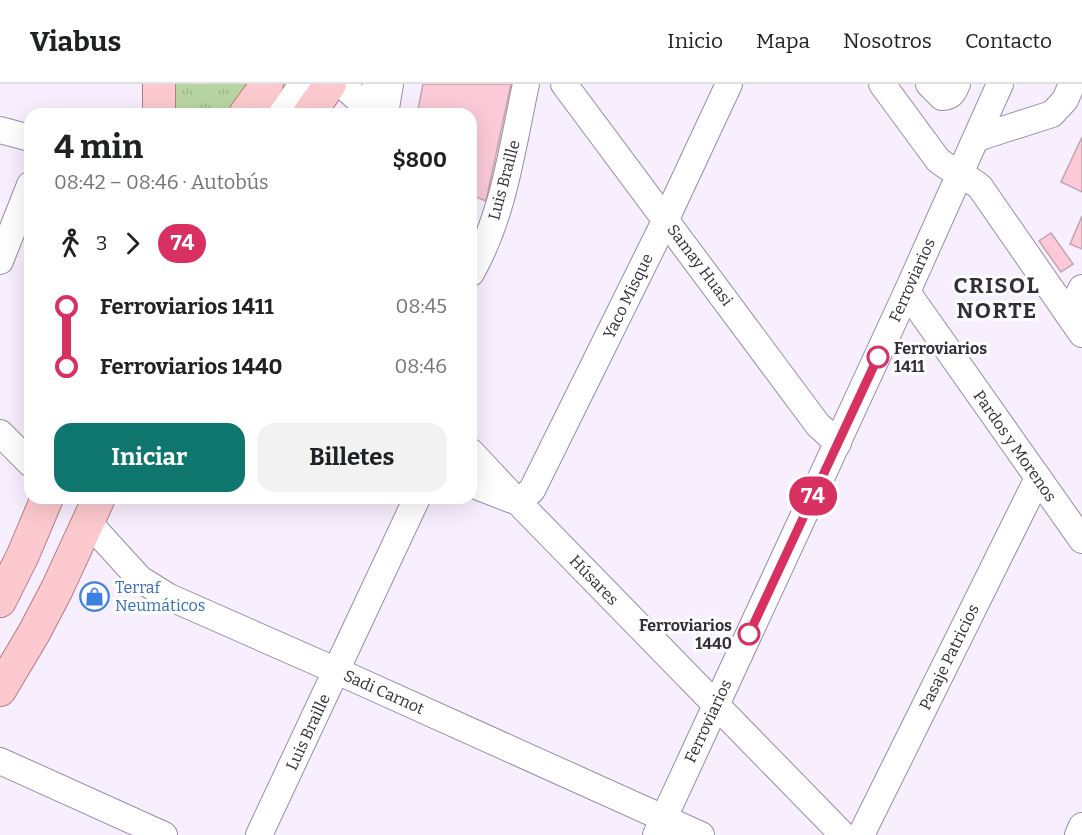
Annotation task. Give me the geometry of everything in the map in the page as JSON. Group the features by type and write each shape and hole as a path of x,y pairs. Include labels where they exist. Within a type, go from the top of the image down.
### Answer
{"main road":[{"path":"159,84 159,108"},
{"path":"249,108 267,84"},
{"path":"313,108 330,84"},
{"path":"0,601 44,504"},
{"path":"0,690 53,598 93,510"}],"street":[{"path":"285,108 301,86 307,84"},
{"path":"341,84 372,104 390,84"},
{"name":"Luis Braille","path":"477,259 502,195 526,84"},
{"name":"Samay Huasi","path":"564,84 818,425 838,443"},
{"name":"Yaco Misque","path":"518,502 532,490 666,219 729,84"},
{"path":"882,84 938,160 980,187 1075,324"},
{"path":"929,84 942,97 953,94 957,84"},
{"name":"Ferroviarios","path":"660,827 838,443 1000,84"},
{"path":"977,138 1052,114 1065,100 1072,84"},
{"path":"0,130 24,136"},
{"path":"0,261 24,199"},
{"path":"1075,324 1082,288"},
{"name":"Pardos y Morenos","path":"907,292 1082,540"},
{"path":"0,433 24,458"},
{"name":"Húsares","path":"477,458 843,835"},
{"name":"Pasaje Patricios","path":"861,835 1038,478"},
{"path":"477,486 518,502"},
{"name":"Luis Braille","path":"259,835 414,504"},
{"name":"Sadi Carnot","path":"93,510 140,579 169,597 337,671 660,827 701,835"},
{"path":"0,761 164,835"},
{"path":"1077,835 1082,826"}],"green space":[{"path":"171,84 250,84 234,108 170,108"}],"building":[{"path":"423,84 511,84 486,201 477,197 477,108 418,108"},
{"path":"1082,137 1082,192 1061,182"},
{"path":"1082,216 1082,249 1070,244"},
{"path":"1051,233 1073,264 1061,272 1039,241"}],"bus line":[{"name":"74","path":"749,634 878,357"}],"place":[{"name":"Ferroviarios 1411","path":"878,357"},
{"name":"Terraf Neumáticos","path":"94,596"},
{"name":"Ferroviarios 1440","path":"749,634"}],"district":[{"name":"CRISOL NORTE","path":"997,298"}]}
